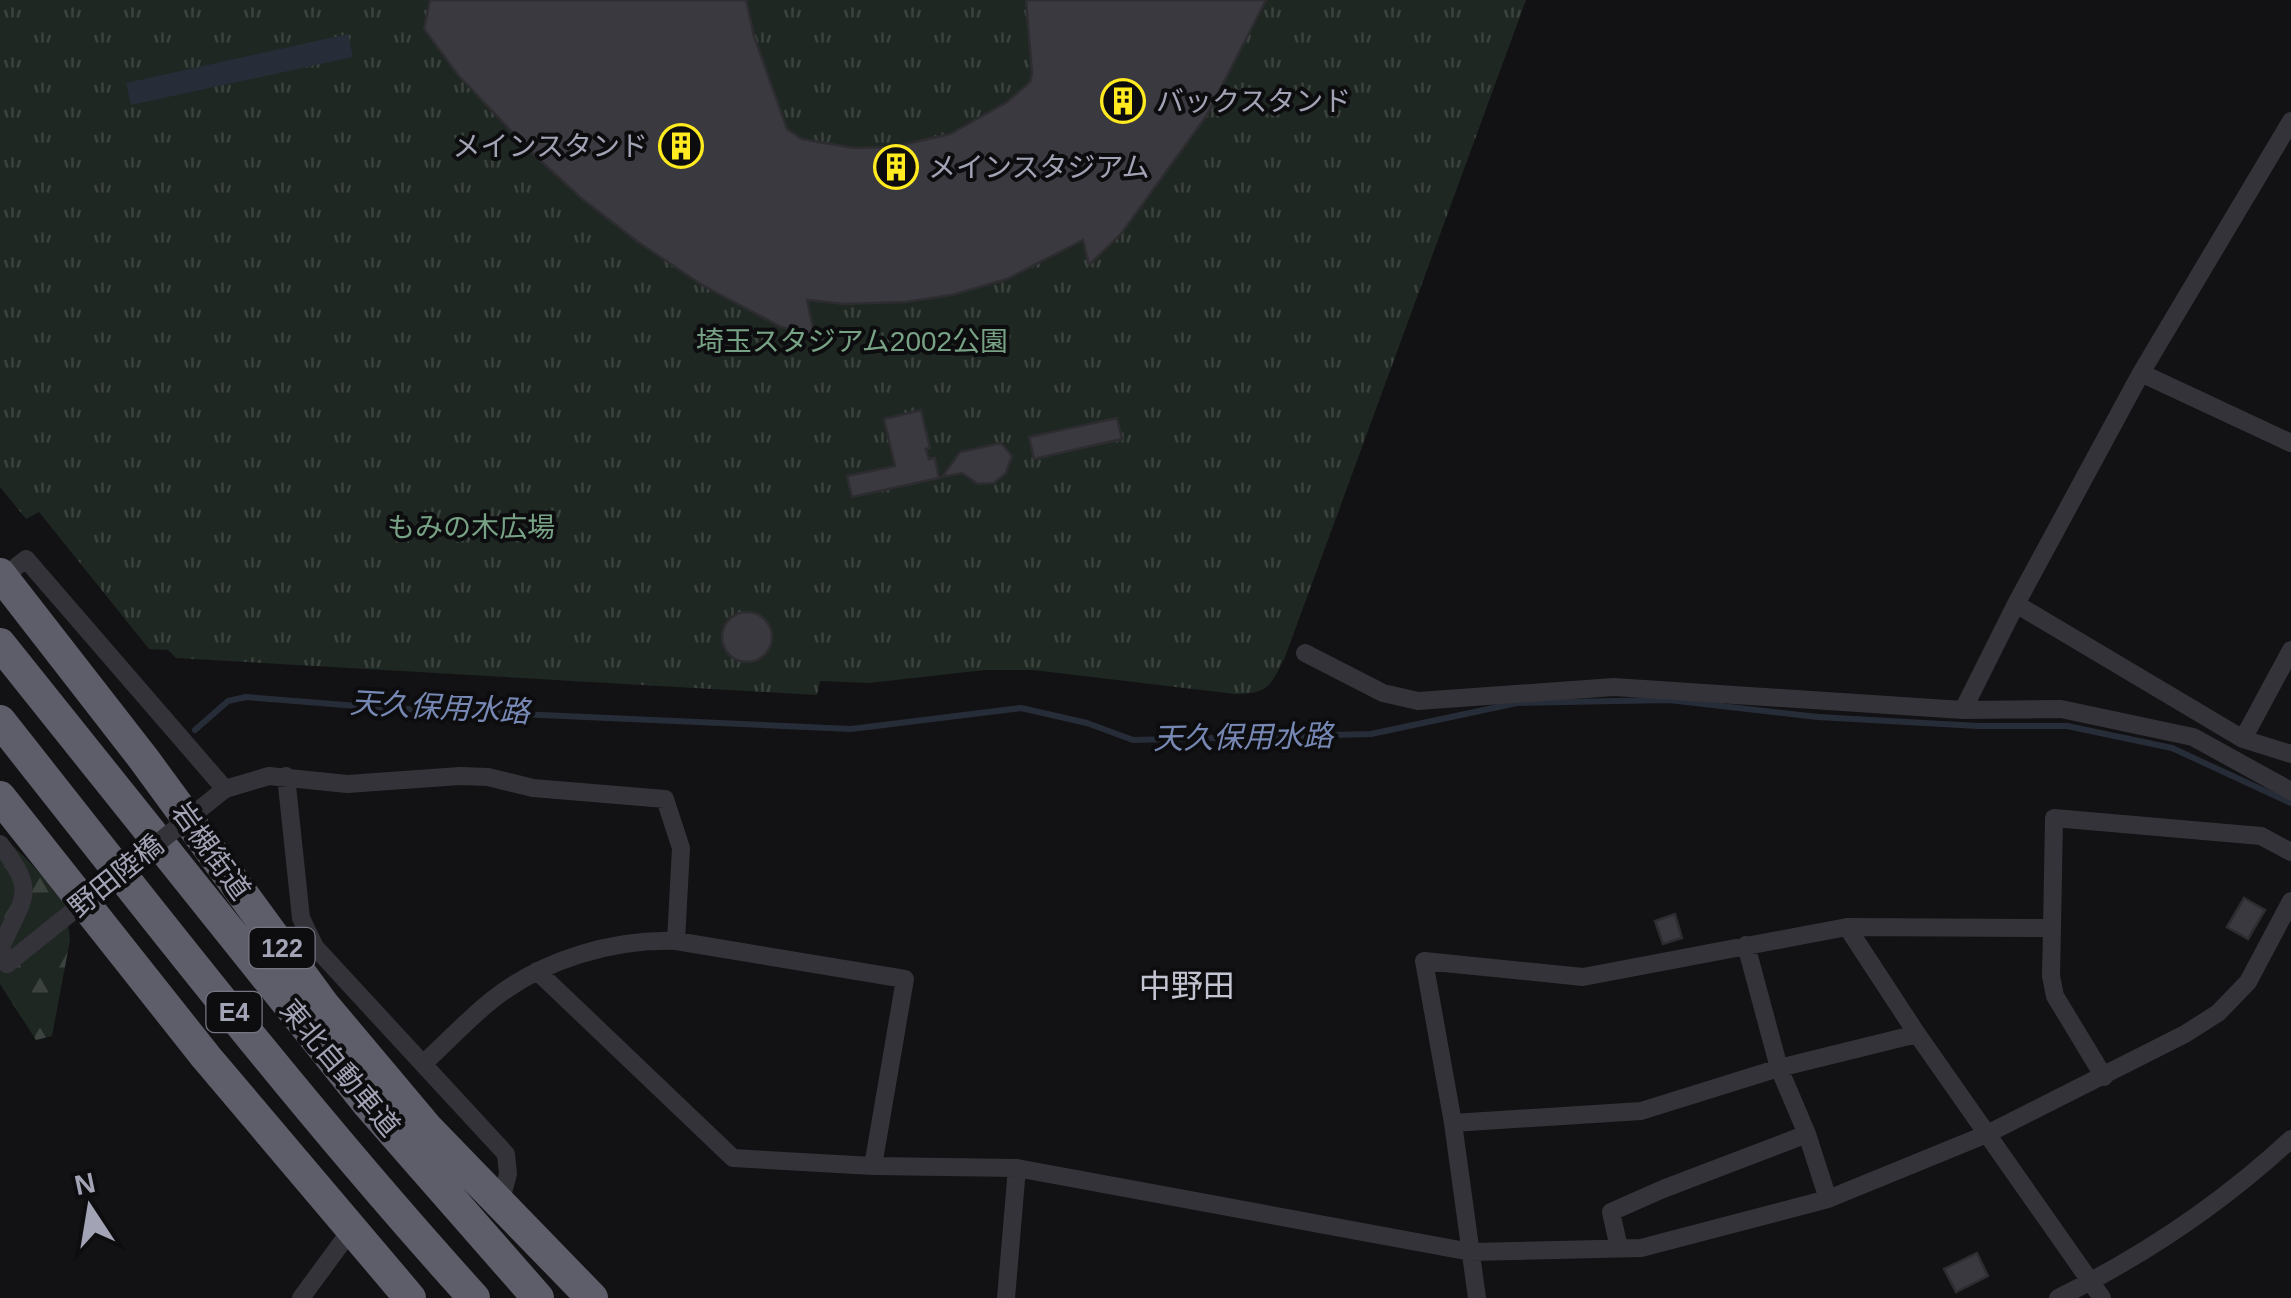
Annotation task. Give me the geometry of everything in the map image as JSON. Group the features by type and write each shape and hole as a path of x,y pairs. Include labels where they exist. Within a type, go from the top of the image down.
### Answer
{"highway":[{"name":"岩槻街道","path":"1,576 143,758 302,950 428,1130 592,1298"},
{"name":"東北自動車道","path":"0,644 357,1090 538,1298"},
{"name":"東北自動車道","path":"0,721 240,1020 421,1240 474,1298"},
{"path":"0,797 206,1057 410,1298"}],"street":[{"path":"1962,710 2140,373 2291,121"},
{"path":"2140,373 2291,444"},
{"path":"1,576 26,559 225,789 243,782 286,776 347,784 488,777 532,788 666,799 681,848 676,941"},
{"path":"2016,604 2243,739 2291,754"},
{"path":"2243,739 2291,650"},
{"path":"1304,653 1383,692 1418,701 1614,687 1962,710 2061,709 2193,737 2291,791"},
{"path":"286,776 302,950 315,947 506,1154 508,1174 500,1203"},
{"name":"野田陸橋","path":"2,968 225,789"},
{"path":"2104,1076 2055,996 2051,976 2054,818 2261,836 2291,852"},
{"path":"0,844 22,874 25,888 0,946 2,968"},
{"path":"537,971 733,1158 873,1166 1018,1168 1470,1252 1641,1248 1828,1199 1987,1134 2185,1034 2218,1013 2248,982 2291,901"},
{"path":"1477,1298 1453,1123 1424,962 1582,977 1847,927 2052,928"},
{"path":"1847,927 2102,1298"},
{"path":"423,1064 493,999 537,971 601,949 645,940 676,941 905,979 873,1166"},
{"path":"1746,945 1778,1068 1807,1134 1828,1199"},
{"path":"1453,1123 1641,1112 1778,1068 1917,1034"},
{"path":"1619,1248 1612,1212 1807,1134"},
{"path":"2058,1298 2216,1203 2291,1139"},
{"path":"1006,1298 1018,1168"},
{"path":"300,1298 350,1230"}],"green space":[{"name":"埼玉スタジアム2002公園","path":"0,0 1526,0 1285,657 1268,686 1235,694 1033,670 985,670 869,683 820,681 817,695 176,658 168,650 149,649 39,512 26,519 0,487"},
{"path":"0,836 65,897 70,940 52,1036 36,1040 0,984"}],"shaded area":[{"path":"348,34 353,57 131,105 126,83"}],"building":[{"name":"メインスタジアム","path":"430,0 746,0 754,36 787,129 802,139 854,148 892,147 950,134 1007,102 1030,82 1032,74 1026,0 1266,0 1207,115 1121,234 1089,265 1083,240 1007,279 952,295 906,302 844,304 807,300 815,338 779,326 702,285 581,198 458,75 424,29"},
{"path":"921,410 930,448 926,449 929,459 935,458 939,478 852,497 847,476 895,466 884,419"},
{"path":"1117,418 1122,439 1034,459 1029,437"},
{"path":"1001,443 1012,456 1006,473 994,483 978,484 962,473 942,477 960,452"},
{"path":"747,612 764,620 772,637 764,654 747,662 730,654 722,637 730,620"},
{"path":"2244,898 2265,910 2248,939 2227,927"},
{"path":"1675,914 1682,938 1663,944 1655,921"},
{"path":"1977,1253 1988,1276 1956,1292 1944,1269"}],"waterway":[{"name":"天久保用水路","path":"195,730 228,701 246,697 383,708 851,729 1021,708 1087,723 1133,740 1371,734 1517,703 1669,700 1818,717 1978,726 2067,726 2172,748 2291,803"}],"place":[{"name":"バックスタンド","path":"1123,101"},
{"name":"メインスタンド","path":"681,146"},
{"name":"メインスタジアム","path":"896,167"}],"district":[{"name":"中野田","path":"1187,986"}],"park label":[{"name":"もみの木広場","path":"471,527"}]}
